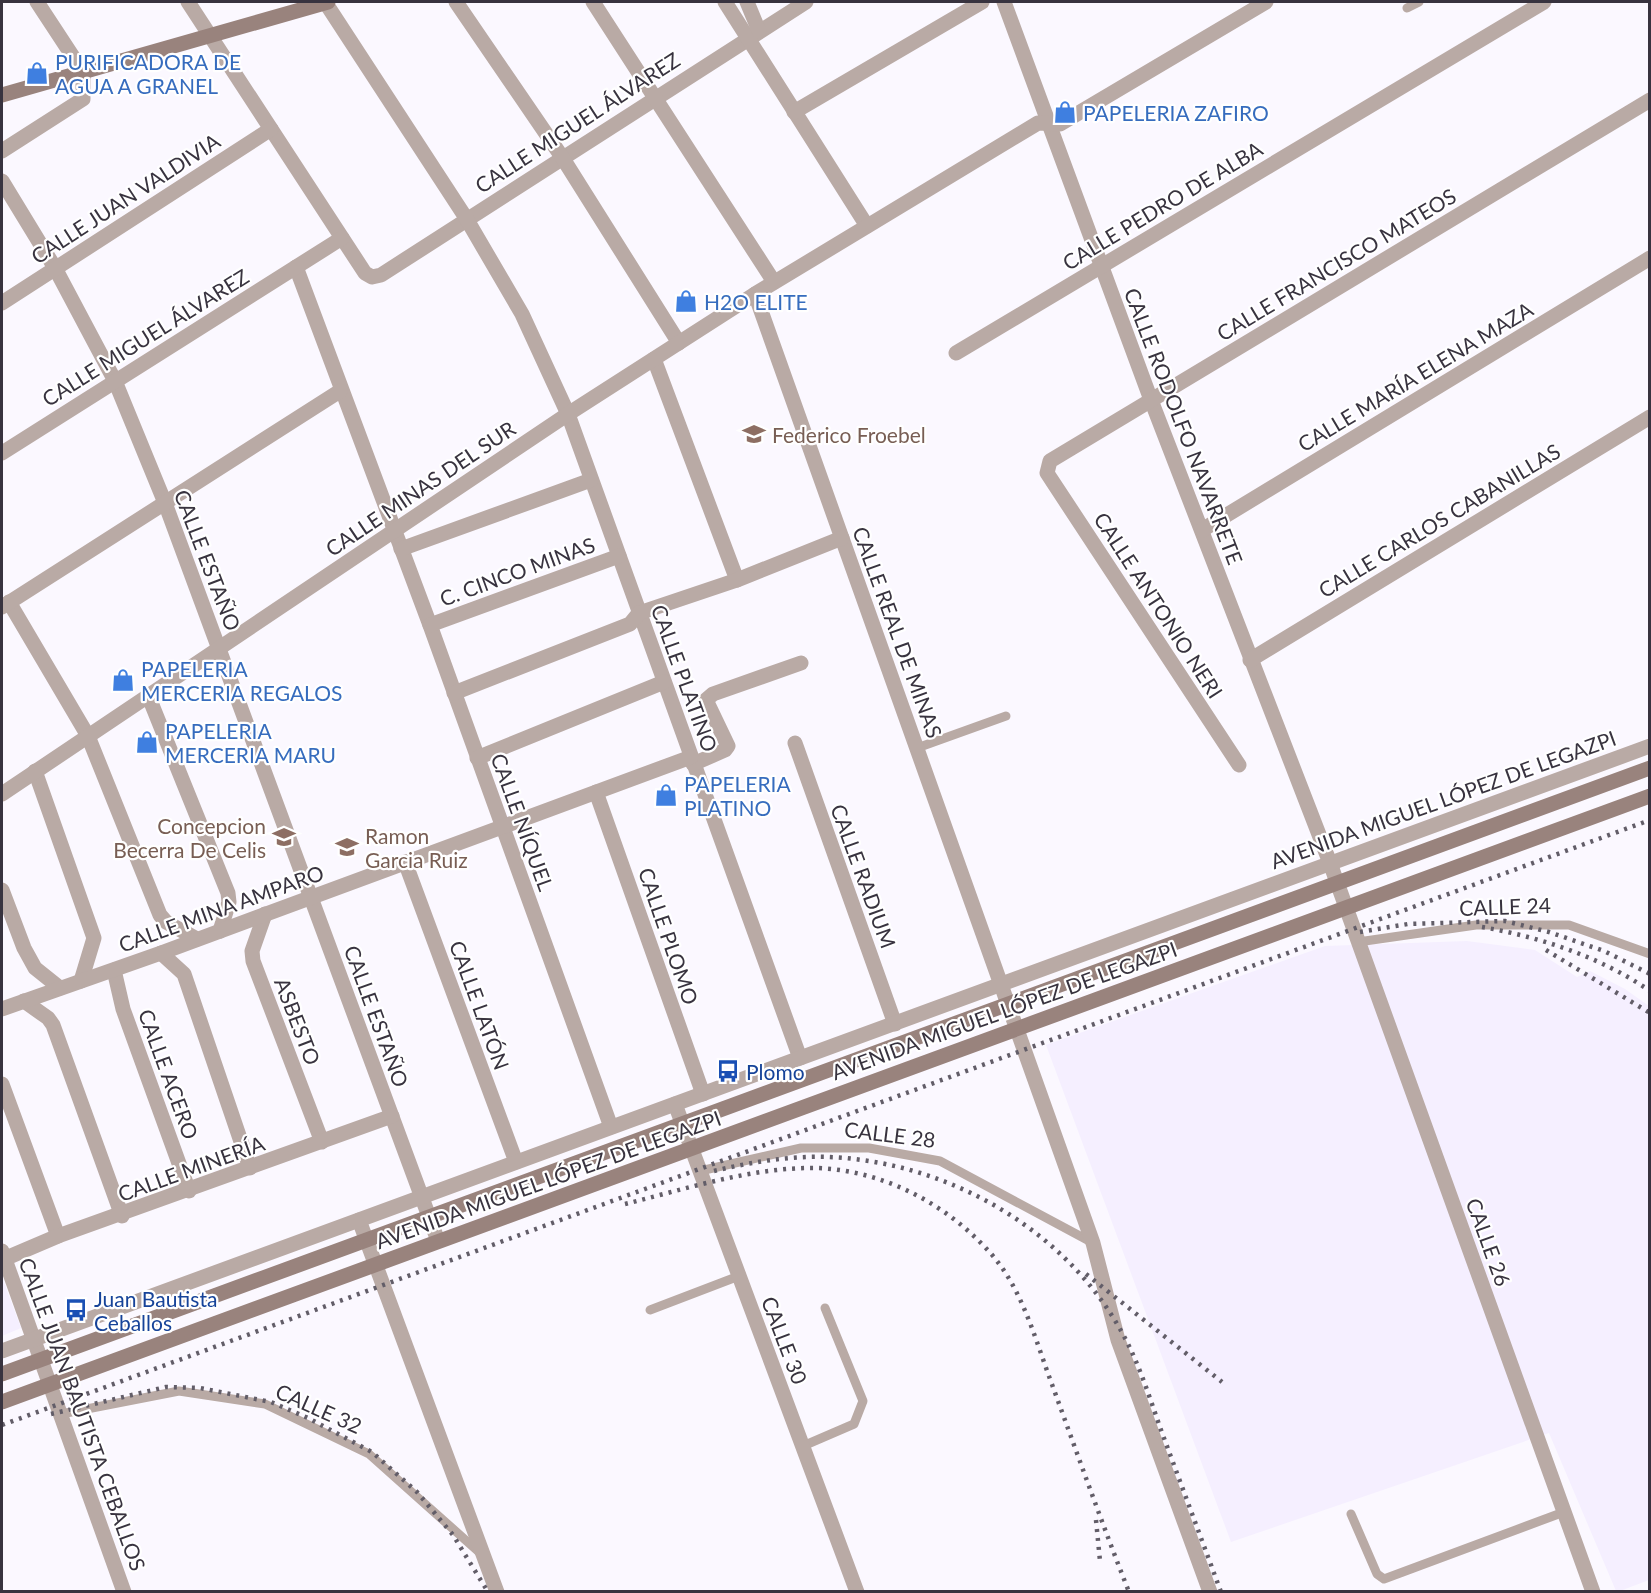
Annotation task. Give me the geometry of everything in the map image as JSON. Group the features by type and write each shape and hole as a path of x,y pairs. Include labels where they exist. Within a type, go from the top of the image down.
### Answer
{"main road":[{"path":"2,95 326,2"},
{"name":"AVENIDA MIGUEL LÓPEZ DE LEGAZPI","path":"2,1374 1650,768"},
{"name":"AVENIDA MIGUEL LÓPEZ DE LEGAZPI","path":"2,1402 1650,796"}],"street":[{"path":"2,151 83,99 83,72 37,2"},
{"path":"188,2 342,238"},
{"name":"CALLE PLATINO","path":"326,2 466,218 522,314 568,414 800,1058"},
{"path":"456,2 562,157 680,343"},
{"path":"593,2 774,282"},
{"path":"724,2 753,35 795,112 867,226"},
{"path":"747,2 753,35"},
{"name":"CALLE MIGUEL ÁLVAREZ","path":"2,453 342,238 365,273 372,277 381,275 466,218 806,2"},
{"path":"795,112 981,2"},
{"name":"CALLE RODOLFO NAVARRETE","path":"1004,2 1047,124 1151,400 1337,883"},
{"name":"CALLE MINAS DEL SUR","path":"2,794 568,414 754,294 1038,123 1060,124 1266,2"},
{"name":"CALLE PEDRO DE ALBA","path":"956,353 1544,2"},
{"name":"CALLE FRANCISCO MATEOS","path":"1047,466 1055,456 1650,100"},
{"name":"CALLE JUAN VALDIVIA","path":"2,303 271,129"},
{"name":"CALLE ESTAÑO","path":"2,181 55,268 115,381 165,503 438,1241"},
{"name":"CALLE MARÍA ELENA MAZA","path":"1202,530 1650,258"},
{"name":"CALLE NÍQUEL","path":"296,267 611,1127"},
{"name":"CALLE REAL DE MINAS","path":"754,294 1017,1028"},
{"path":"654,359 737,580"},
{"path":"198,939 166,922 160,915 88,735 5,605 340,391"},
{"name":"CALLE CARLOS CABANILLAS","path":"1250,660 1650,417"},
{"name":"CALLE ANTONIO NERI","path":"1047,466 1050,478 1239,765"},
{"path":"401,549 591,480"},
{"path":"453,693 630,624 639,613 737,580 842,538"},
{"name":"C. CINCO MINAS","path":"429,625 619,556"},
{"name":"CALLE MINA AMPARO","path":"2,1010 596,792 725,750 728,746 706,700 713,694 801,663"},
{"path":"477,758 664,682"},
{"path":"148,695 228,893 229,902 220,931"},
{"name":"CALLE RADIUM","path":"795,743 895,1024"},
{"name":"AVENIDA MIGUEL LÓPEZ DE LEGAZPI","path":"2,1351 1649,748"},
{"path":"35,771 94,938 81,981"},
{"name":"CALLE PLOMO","path":"596,792 703,1094"},
{"name":"CALLE LATÓN","path":"405,862 516,1162"},
{"name":"CALLE 26","path":"1337,883 1593,1592"},
{"path":"2,890 24,948 35,968 60,988"},
{"name":"ASBESTO","path":"265,914 252,951 253,961 322,1142"},
{"path":"161,953 184,974 250,1168"},
{"name":"CALLE ACERO","path":"114,970 123,1009 189,1191"},
{"path":"24,1001 53,1024 122,1216"},
{"path":"1017,1028 1093,1243 1118,1340 1210,1592"},
{"path":"2,1084 58,1236"},
{"name":"CALLE 30","path":"675,1104 857,1592"},
{"name":"CALLE MINERÍA","path":"3,1255 122,1216 392,1116"},
{"path":"360,1220 497,1592"},
{"name":"CALLE JUAN BAUTISTA CEBALLOS","path":"3,1255 124,1592"}],"lane":[{"path":"1407,9 1419,2"},
{"path":"917,748 1006,716"},
{"name":"CALLE 24","path":"1358,942 1476,926 1569,926 1650,954"},
{"name":"CALLE 28","path":"700,1172 801,1148 869,1148 940,1161 1093,1243"},
{"path":"650,1310 739,1276"},
{"path":"802,1446 854,1424 863,1401 825,1308"},
{"name":"CALLE 32","path":"61,1414 179,1391 265,1404 369,1454 486,1558"},
{"path":"1351,1514 1377,1574 1384,1579 1564,1512"}],"shaded area":[{"path":"1467,941 1535,950 1577,977 1590,971 1625,989 1649,1006 1649,1580 1620,1591 1616,1591 1549,1433 1231,1542 1046,1045 1325,946"},
{"path":"2,1277 21,1328 2,1336"}],"railway":[{"path":"2,1425 1650,820"},
{"path":"1360,932 1408,924 1505,921 1549,932 1604,951 1650,974"},
{"path":"1482,927 1526,936 1591,958 1650,991"},
{"path":"1546,950 1650,1013"},
{"path":"714,1171 801,1157 837,1157 894,1166 933,1177 971,1193 1007,1213 1040,1237 1071,1264 1097,1295 1120,1329 1143,1378 1221,1592"},
{"path":"625,1204 744,1175 816,1168 866,1175 890,1183 936,1206 956,1221 993,1256 1020,1299 1129,1592"},
{"path":"1086,1274 1222,1382"},
{"path":"51,1414 166,1387 200,1388 271,1402 308,1418 372,1452 417,1492 453,1535 488,1592"},
{"path":"1096,1520 1100,1561"}],"place":[{"name":"PURIFICADORA DE AGUA A GRANEL","path":"37,73"},
{"name":"PAPELERIA ZAFIRO","path":"1065,112"},
{"name":"H2O ELITE","path":"686,301"},
{"name":"Federico Froebel","path":"754,434"},
{"name":"PAPELERIA MERCERIA REGALOS","path":"123,680"},
{"name":"PAPELERIA MERCERIA MARU","path":"147,742"},
{"name":"PAPELERIA PLATINO","path":"666,795"},
{"name":"Concepcion Becerra De Celis","path":"284,837"},
{"name":"Ramon Garcia Ruiz","path":"347,847"},
{"name":"Plomo","path":"728,1071"},
{"name":"Juan Bautista Ceballos","path":"76,1310"}]}
